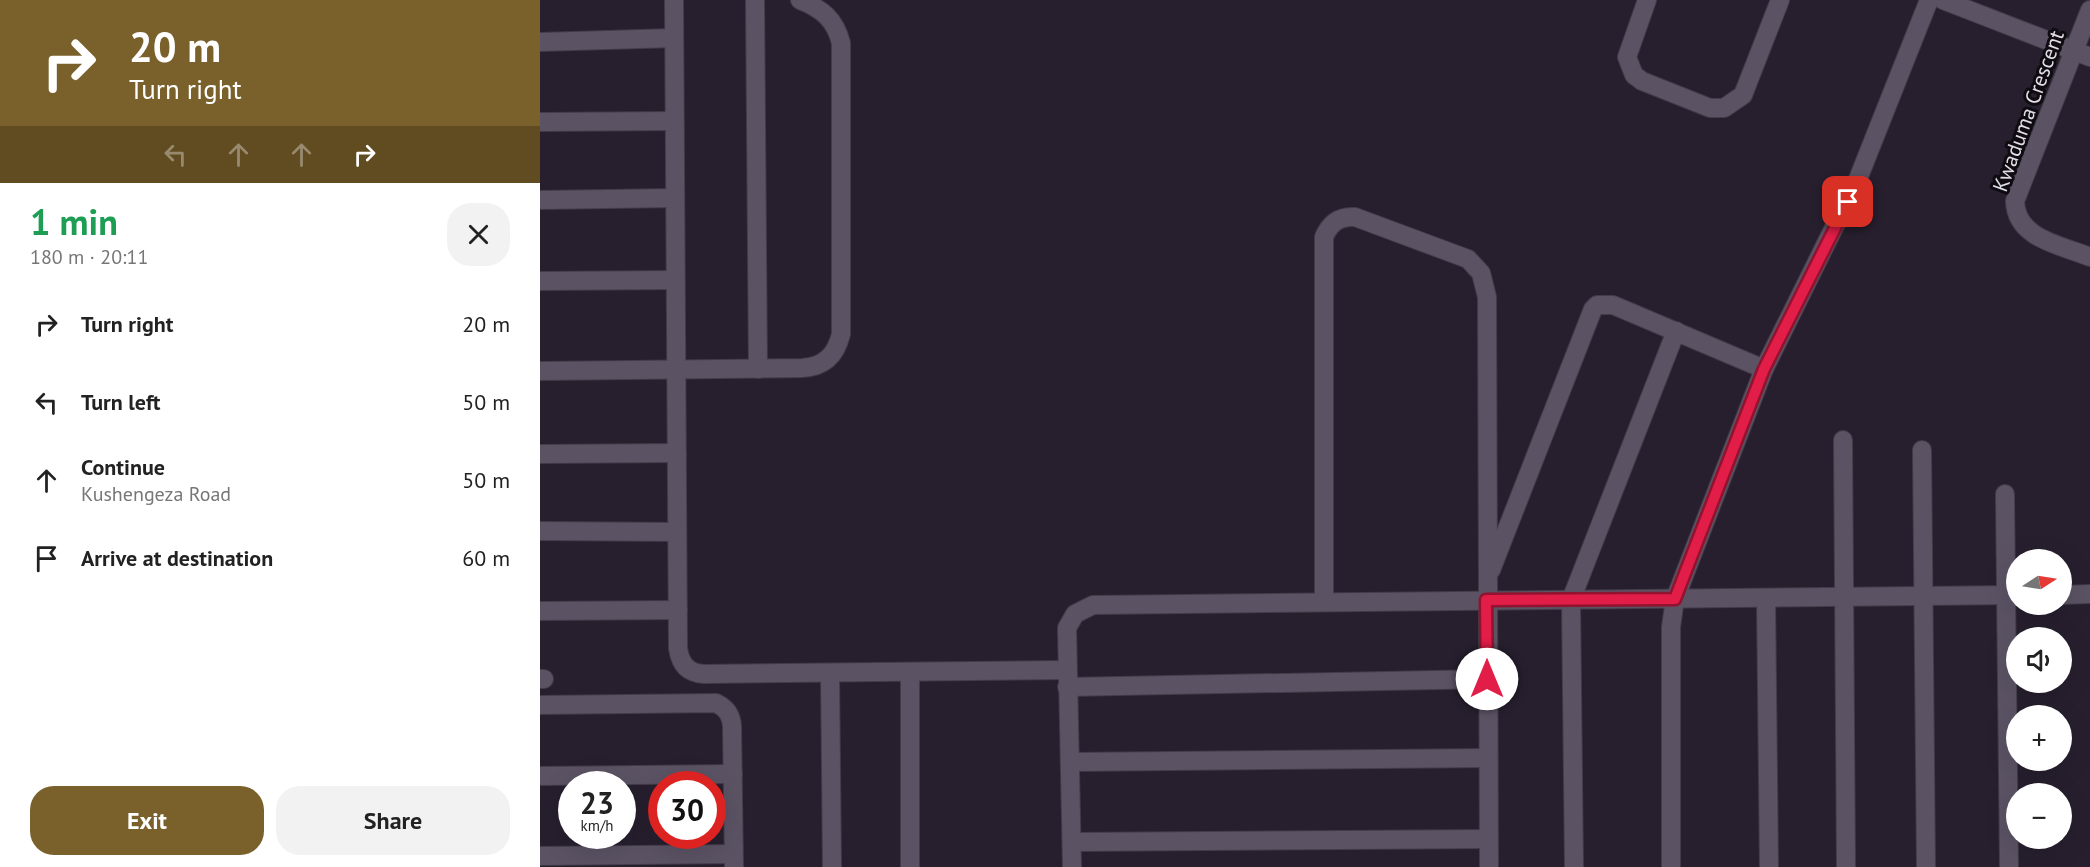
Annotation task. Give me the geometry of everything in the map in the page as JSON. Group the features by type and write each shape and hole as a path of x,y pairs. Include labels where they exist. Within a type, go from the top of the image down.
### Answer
{"street":[{"path":"674,0 678,610 679,657 683,665 696,674 909,673 1066,678 1487,679"},
{"path":"755,0 758,369"},
{"path":"540,371 758,369 818,366 833,355 841,334 841,43 838,32 827,15 800,0"},
{"path":"1647,0 1629,47 1629,66 1642,81 1710,108 1724,108 1737,100 1746,87 1780,0"},
{"path":"1671,867 1671,627 1675,599 1764,369 1858,179 1929,0"},
{"path":"1942,0 2082,54"},
{"name":"Kwaduma Crescent","path":"2090,9 2082,54 2018,193 2016,209 2020,223 2030,233 2090,257"},
{"path":"540,42 674,38"},
{"path":"540,122 674,121"},
{"path":"540,200 675,198"},
{"path":"1324,602 1323,246 1328,229 1334,222 1347,216 1468,260 1481,273 1486,297 1489,867"},
{"path":"540,281 675,280"},
{"path":"1488,579 1593,309 1607,303 1764,369"},
{"path":"1574,867 1571,600 1676,332"},
{"path":"1843,440 1846,867"},
{"path":"1922,450 1926,867"},
{"path":"540,453 677,453"},
{"path":"2005,494 2008,549"},
{"path":"540,531 677,532"},
{"path":"2072,595 2090,594"},
{"path":"1072,867 1066,678 1067,628 1075,614 1093,605 2006,596"},
{"path":"1766,598 1769,867"},
{"path":"540,611 678,610"},
{"path":"2009,867 2011,615"},
{"path":"830,673 832,867"},
{"path":"909,673 910,867"},
{"path":"540,705 716,703 723,706 731,719 734,860 540,856"},
{"path":"1070,762 1488,758"},
{"path":"540,776 733,774"},
{"path":"1072,842 1488,839"}],"route":[{"path":"1487,679 1486,600 1675,599 1747,410 1774,346 1848,202"}]}
